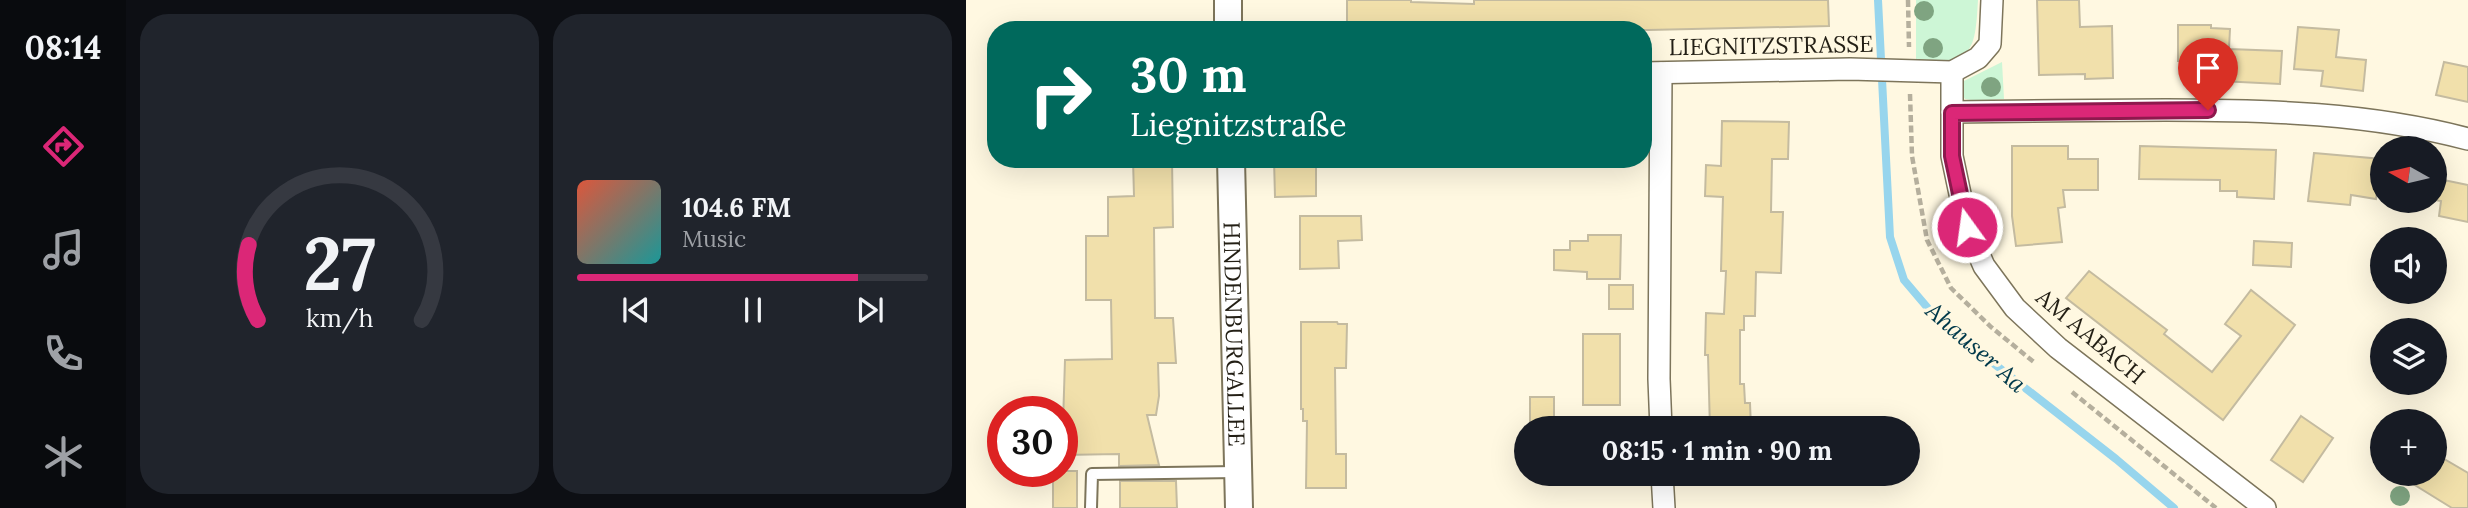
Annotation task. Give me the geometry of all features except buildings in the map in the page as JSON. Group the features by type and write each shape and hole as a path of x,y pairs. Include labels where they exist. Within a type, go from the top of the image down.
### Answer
{"street":[{"path":"1227,0 1228,21"},
{"path":"1952,72 1978,58 1990,44 1992,0"},
{"name":"LIEGNITZSTRASSE","path":"1652,73 1850,69 1952,72"},
{"name":"AM AABACH","path":"1952,72 1952,156 1967,227 1984,266 2015,308 2058,348 2265,508"},
{"path":"1652,73 1660,416"},
{"path":"1952,113 2258,110 2350,118 2443,132 2468,139"},
{"name":"HINDENBURGALLEE","path":"1231,168 1238,508"},
{"path":"1663,486 1664,508"}],"lane":[{"path":"1091,508 1092,474 1238,472"}],"green space":[{"path":"1916,0 1978,0 1975,33 1967,51 1949,60 1916,64"},
{"path":"2002,62 2004,99 1965,99 1961,92 1962,82"}],"waterway":[{"name":"Ahauser Aa","path":"1878,0 1890,237 1904,280 1938,320 2116,459 2174,508"}],"route":[{"path":"1967,227 1952,156 1952,113 2208,110"}]}
